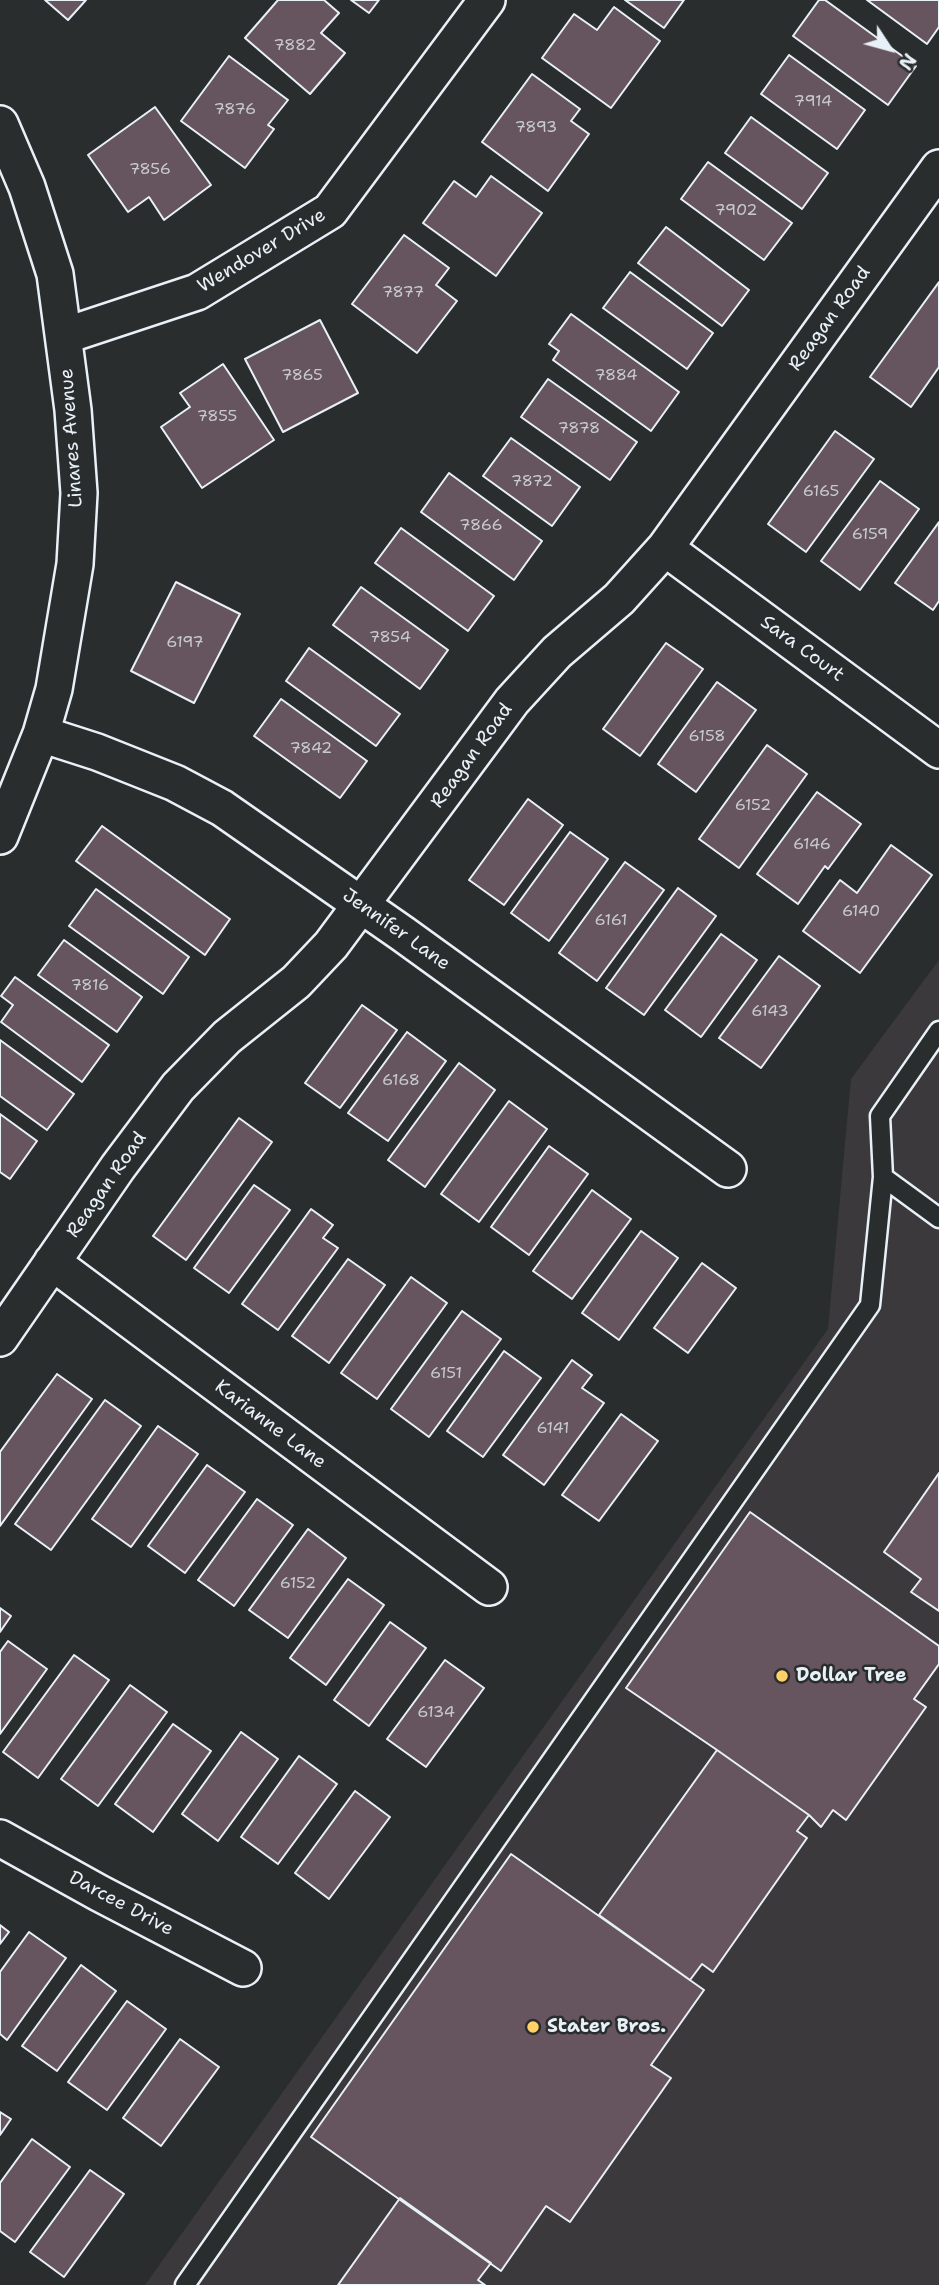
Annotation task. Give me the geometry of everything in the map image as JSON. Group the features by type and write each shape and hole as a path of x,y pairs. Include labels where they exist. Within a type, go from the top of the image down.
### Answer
{"street":[{"name":"Wendover Drive","path":"64,336 197,292 330,211 487,0"},
{"name":"Linares Avenue","path":"0,124 27,187 55,274 73,410 79,493 65,627 54,689 41,734 0,836"},
{"name":"Reagan Road","path":"0,1338 118,1167 178,1087 228,1037 296,982 331,945 512,701 557,652 619,599 665,548 939,169"},
{"name":"Sara Court","path":"665,548 939,750"},
{"name":"Jennifer Lane","path":"41,734 97,752 175,783 222,808 728,1169"},
{"name":"Karianne Lane","path":"52,1262 489,1587"},
{"name":"Darcee Drive","path":"0,1838 243,1968"}],"lane":[{"path":"185,2285 870,1305 883,1177 880,1116 939,1031"},
{"path":"883,1177 939,1218"}],"shaded area":[{"path":"939,960 939,2285 145,2285 828,1329 851,1079"}],"building":[{"path":"45,0 86,0 68,20"},
{"path":"278,0 324,0 339,13 321,33 345,53 310,94 245,38"},
{"path":"351,0 379,0 369,13"},
{"path":"625,0 684,0 664,28"},
{"path":"819,0 825,0 916,66 888,105 793,36"},
{"path":"867,0 939,0 939,27 927,44"},
{"path":"614,7 660,41 611,108 542,58 574,14 597,30"},
{"path":"789,55 865,110 837,149 761,94"},
{"path":"229,56 288,100 268,125 274,129 245,168 181,121"},
{"path":"532,74 580,109 571,121 589,134 548,191 482,142"},
{"path":"155,107 211,185 164,220 149,197 128,212 88,155"},
{"path":"751,117 828,173 802,209 725,153"},
{"path":"708,162 792,223 764,260 681,199"},
{"path":"491,176 542,213 496,276 423,223 454,181 476,197"},
{"path":"666,227 749,290 722,326 638,263"},
{"path":"404,235 449,268 436,285 457,301 417,353 352,304"},
{"path":"630,272 713,333 687,369 603,308"},
{"path":"939,282 939,367 911,407 870,377"},
{"path":"571,314 679,392 651,431 553,360 559,351 549,344"},
{"path":"320,320 358,393 283,432 245,359"},
{"path":"223,364 274,440 202,488 161,427 190,407 180,393"},
{"path":"548,379 637,442 610,480 521,417"},
{"path":"835,431 874,459 806,552 768,524"},
{"path":"511,438 580,487 552,526 483,476"},
{"path":"449,473 542,541 514,580 421,512"},
{"path":"880,481 919,509 860,590 821,561"},
{"path":"939,522 939,601 933,610 895,583"},
{"path":"401,528 494,596 468,631 375,563"},
{"path":"176,582 240,614 194,703 131,671"},
{"path":"361,587 448,650 420,689 333,625"},
{"path":"666,643 703,669 640,756 603,729"},
{"path":"309,648 400,714 376,746 286,681"},
{"path":"717,682 756,710 696,792 658,764"},
{"path":"281,699 367,761 340,798 254,736"},
{"path":"767,745 807,774 739,868 699,839"},
{"path":"817,792 861,824 828,869 825,866 798,904 757,874"},
{"path":"528,799 563,825 504,905 469,880"},
{"path":"102,826 230,919 205,955 76,861"},
{"path":"570,832 608,859 549,941 511,913"},
{"path":"891,845 932,875 860,973 803,931 840,880 857,893"},
{"path":"625,862 664,890 597,981 559,953"},
{"path":"678,888 716,916 644,1015 606,988"},
{"path":"96,889 189,957 163,994 69,926"},
{"path":"721,934 757,960 701,1037 665,1010"},
{"path":"64,940 142,997 117,1032 38,975"},
{"path":"779,956 820,986 761,1068 719,1038"},
{"path":"15,977 109,1045 82,1082 1,1022 13,1005 1,996"},
{"path":"362,1005 397,1030 340,1108 305,1083"},
{"path":"407,1032 446,1061 388,1141 348,1113"},
{"path":"0,1040 74,1094 47,1130 0,1096"},
{"path":"459,1063 495,1090 425,1187 388,1160"},
{"path":"509,1101 547,1129 479,1222 441,1194"},
{"path":"0,1114 37,1141 10,1179 0,1172"},
{"path":"239,1118 272,1142 186,1260 153,1236"},
{"path":"549,1146 588,1174 529,1255 491,1227"},
{"path":"254,1185 290,1210 229,1293 194,1268"},
{"path":"592,1190 631,1219 572,1299 533,1271"},
{"path":"311,1209 333,1225 323,1238 338,1248 278,1330 242,1304"},
{"path":"641,1231 678,1258 619,1340 582,1313"},
{"path":"348,1259 385,1285 329,1363 292,1336"},
{"path":"702,1263 736,1288 688,1353 654,1328"},
{"path":"411,1277 447,1303 377,1399 341,1373"},
{"path":"462,1311 501,1339 429,1437 391,1409"},
{"path":"504,1351 541,1378 483,1457 447,1431"},
{"path":"572,1360 592,1375 582,1388 604,1403 544,1485 503,1455"},
{"path":"57,1374 92,1399 0,1526 0,1452"},
{"path":"105,1400 141,1426 51,1550 15,1524"},
{"path":"621,1414 658,1441 599,1521 562,1495"},
{"path":"158,1426 198,1454 131,1547 92,1519"},
{"path":"207,1465 245,1492 185,1573 148,1546"},
{"path":"939,1473 939,1611 911,1592 921,1579 884,1552"},
{"path":"257,1499 293,1525 234,1606 198,1580"},
{"name":"Dollar Tree","path":"750,1512 939,1646 939,1664 914,1699 926,1707 846,1820 833,1810 821,1827 809,1815 626,1688"},
{"path":"308,1529 346,1558 288,1638 249,1610"},
{"path":"348,1579 384,1605 326,1685 290,1658"},
{"path":"0,1608 11,1616 0,1632"},
{"path":"390,1622 426,1648 369,1726 334,1700"},
{"path":"8,1641 47,1669 0,1734 0,1652"},
{"path":"74,1655 109,1680 38,1778 3,1752"},
{"path":"445,1660 484,1688 426,1767 387,1739"},
{"path":"130,1685 167,1712 98,1806 61,1779"},
{"path":"173,1724 211,1751 153,1832 115,1804"},
{"path":"241,1732 278,1759 218,1841 182,1814"},
{"path":"717,1750 809,1815 797,1831 807,1838 713,1972 702,1964 690,1980 599,1915"},
{"path":"299,1756 337,1784 278,1864 241,1837"},
{"path":"355,1791 390,1817 329,1899 295,1873"},
{"name":"Stater Bros.","path":"511,1854 704,1990 651,2065 671,2078 570,2222 546,2206 501,2271 311,2137"},
{"path":"0,1925 9,1932 0,1944"},
{"path":"29,1932 66,1958 7,2040 0,2034 0,1972"},
{"path":"81,1965 116,1991 57,2071 22,2046"},
{"path":"127,2001 166,2029 107,2110 68,2082"},
{"path":"180,2039 219,2067 161,2146 123,2118"},
{"path":"0,2112 11,2119 0,2135"},
{"path":"32,2139 70,2167 15,2242 0,2231 0,2183"},
{"path":"90,2170 124,2194 64,2277 30,2252"},
{"path":"400,2198 491,2263 478,2280 485,2285 338,2285"}],"place":[{"name":"Dollar Tree","path":"782,1676"},
{"name":"Stater Bros.","path":"533,2027"}]}
